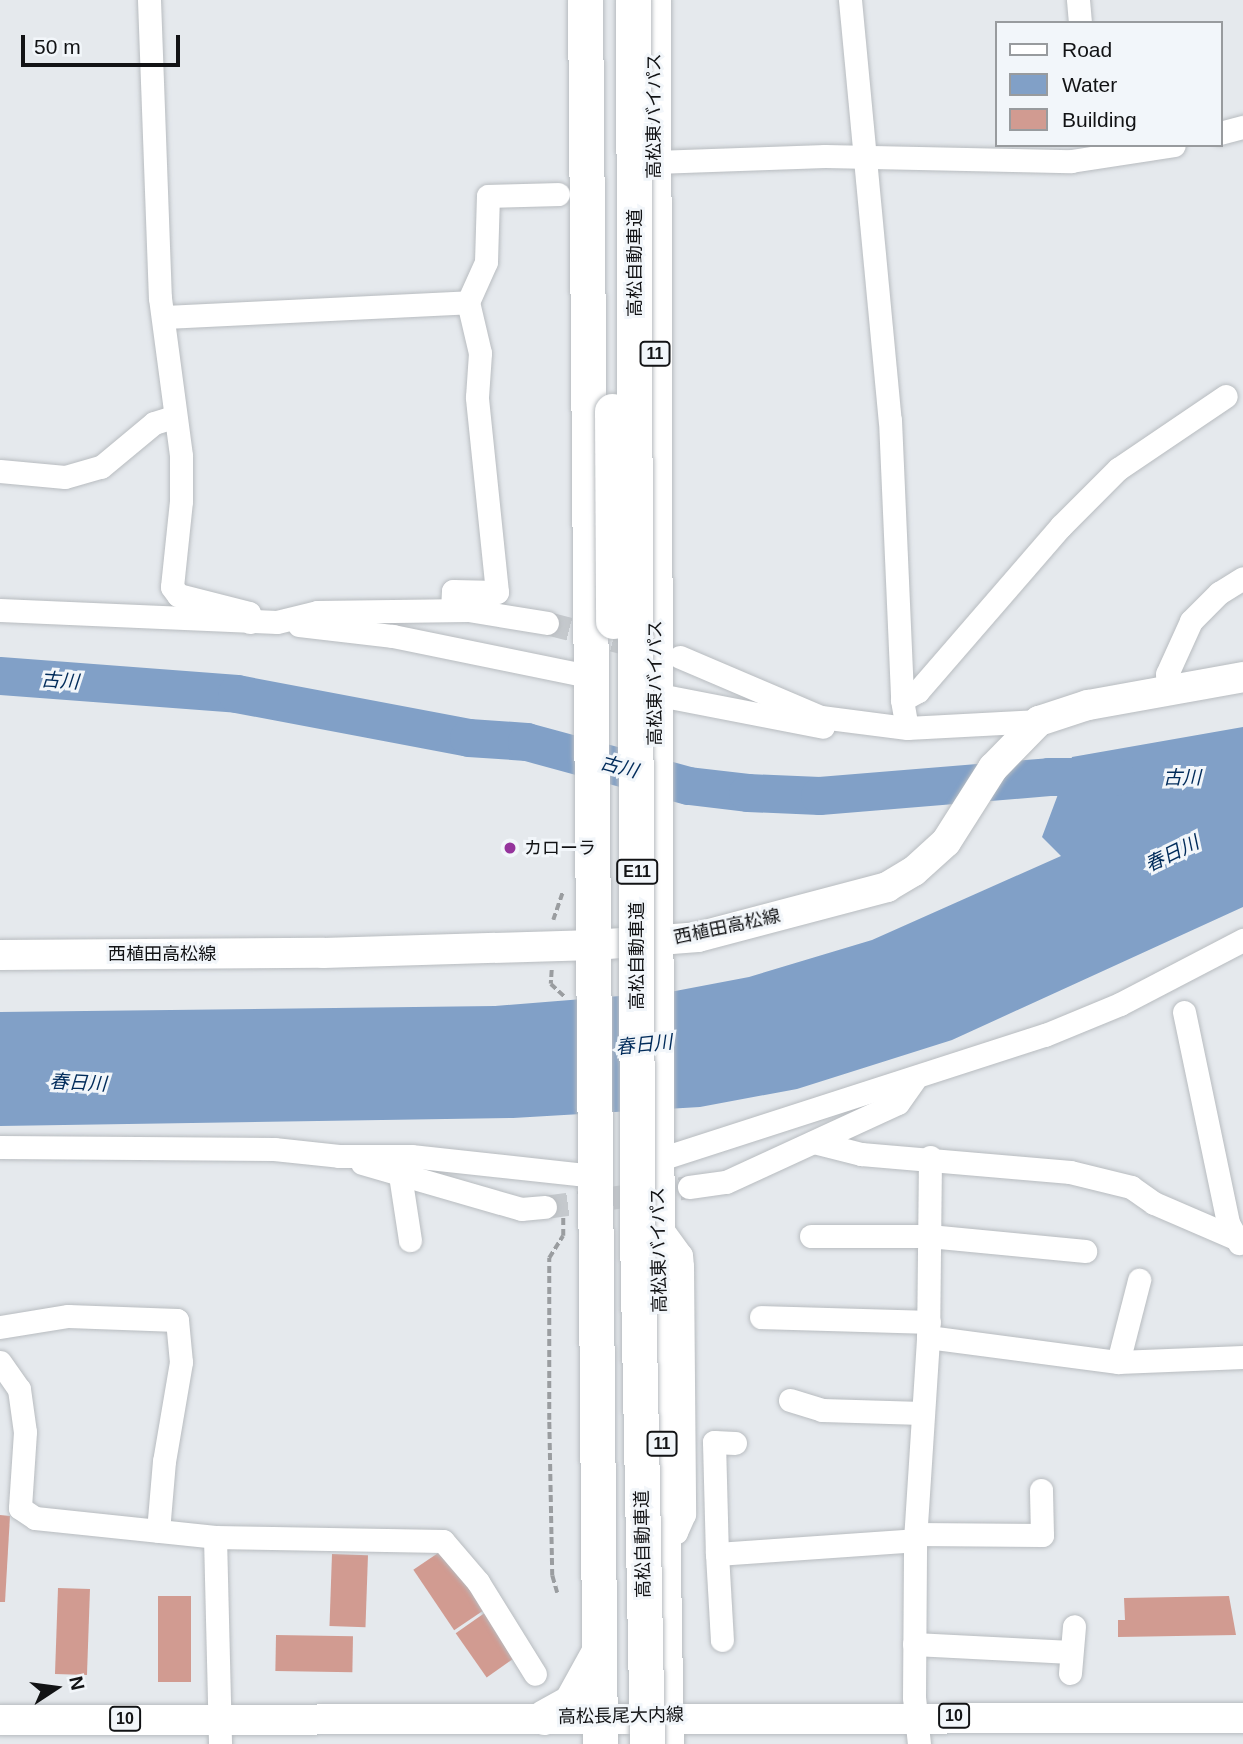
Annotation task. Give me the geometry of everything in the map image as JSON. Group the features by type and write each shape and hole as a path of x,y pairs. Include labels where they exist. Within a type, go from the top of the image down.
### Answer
{"highway":[{"path":"585,0 588,683 595,958 586,1166 600,1730"},
{"name":"高松自動車道","path":"610,0 626,1744"},
{"name":"高松自動車道","path":"633,0 637,1234 659,1735"},
{"name":"高松東バイパス","path":"653,0 654,700 663,1539 659,1735"},
{"path":"544,1717 571,1702 599,1651"}],"main road":[{"path":"1028,730 1088,705 1243,677"},
{"name":"西植田高松線","path":"0,955 323,953 552,946 595,958 656,954 698,937 887,887 914,871 946,842 1028,730"},
{"name":"高松長尾大内線","path":"0,1720 220,1732 544,1717 600,1730 659,1735 918,1730 1243,1718"}],"street":[{"path":"149,0 160,298 166,317 181,501 172,587 178,595 249,613 250,622"},
{"path":"850,0 890,420 902,701 907,728"},
{"path":"1222,132 1243,127"},
{"path":"655,162 825,156 865,159 1071,161 1161,147"},
{"path":"452,610 453,591 498,593 477,397 480,352 468,302 486,262 488,196 558,194"},
{"path":"166,317 468,302"},
{"path":"902,701 918,691 1061,526 1118,469 1226,396"},
{"path":"0,471 65,477 101,467 155,423 174,417"},
{"path":"1168,691 1167,674 1191,621 1219,593 1243,578"},
{"path":"0,610 277,622 393,636 588,683"},
{"path":"277,622 317,612 452,610 547,622"},
{"path":"680,657 821,717 877,727"},
{"path":"654,700 814,726 1028,730"},
{"path":"657,1152 914,1080 1120,1004 1243,940"},
{"path":"1184,1012 1228,1223 1240,1244"},
{"path":"689,1187 726,1182 898,1103 914,1080"},
{"path":"814,1142 862,1154 1037,1167 1131,1187 1154,1203 1240,1244"},
{"path":"0,1147 192,1146 339,1156 411,1156 586,1166"},
{"path":"339,1156 521,1209 545,1207"},
{"path":"918,1730 914,1644 915,1537 929,1330 930,1157"},
{"path":"400,1175 410,1240"},
{"path":"811,1236 929,1236 1085,1251"},
{"path":"1118,1362 1139,1280"},
{"path":"0,1327 68,1315 177,1320 181,1362 164,1461 158,1531"},
{"path":"761,1317 929,1330 1118,1362 1243,1357"},
{"path":"0,1362 19,1389 23,1421 20,1508 35,1518 215,1537 443,1541 478,1582 536,1674"},
{"path":"790,1400 822,1410 922,1413"},
{"path":"722,1640 714,1442 735,1443"},
{"path":"717,1554 915,1537 1042,1535 1041,1490"},
{"path":"215,1537 220,1732"},
{"path":"914,1644 1071,1663 1074,1626"}],"path":[{"path":"563,881 553,920 551,984 565,995"},
{"path":"557,1593 550,1459 549,1258 563,1236 586,1166"}],"water":[{"name":"春日川","path":"1243,727 1243,907 952,1040 797,1089 700,1107 513,1118 0,1126 0,1012 495,1006 670,992 749,977 872,940 1061,856 1042,837 1072,757"}],"building":[{"path":"0,1515 10,1516 5,1602 0,1602"},
{"path":"444,1549 485,1610 454,1630 413,1570"},
{"path":"332,1554 368,1555 365,1627 329,1626"},
{"path":"58,1588 90,1589 87,1675 55,1674"},
{"path":"158,1596 191,1596 191,1682 158,1682"},
{"path":"1229,1596 1236,1635 1118,1637 1118,1620 1125,1620 1124,1598"},
{"path":"486,1612 517,1656 487,1677 456,1633"},
{"path":"276,1635 353,1636 352,1672 275,1671"}],"waterway":[{"name":"古川","path":"0,676 237,694 469,738 527,742 689,786 748,793 820,796 1049,777 1116,777"}],"tunnel":[{"path":"547,623 645,648"},
{"path":"545,1207 689,1187"}],"place":[{"name":"カローラ","path":"510,848"}]}
